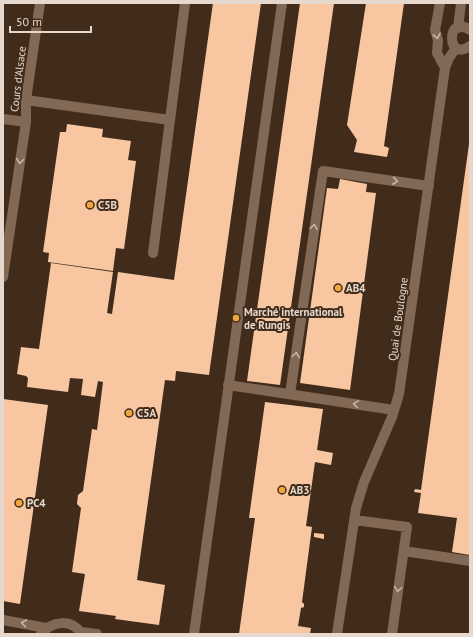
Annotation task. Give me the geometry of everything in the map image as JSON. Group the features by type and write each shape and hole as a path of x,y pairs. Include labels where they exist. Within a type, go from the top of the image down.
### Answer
{"lane":[{"name":"Cours d'Alsace","path":"3,277 26,122 26,100 40,3"},
{"path":"153,253 185,3"},
{"path":"194,634 282,3"},
{"path":"440,3 435,30 438,40 437,53 445,68"},
{"path":"458,28 461,3"},
{"path":"470,30 465,27 458,28 455,29 451,36 452,43 456,48 465,49 470,46"},
{"path":"445,68 456,48"},
{"name":"Quai de Boulogne","path":"337,634 356,508 364,482 394,410 399,394 445,68"},
{"path":"26,100 170,120"},
{"path":"3,119 26,122"},
{"path":"290,394 322,171 429,186"},
{"path":"228,386 394,410"},
{"path":"355,520 407,527 392,634"},
{"path":"404,551 470,561"},
{"path":"3,620 43,631 52,624 60,622 68,623 75,626 81,633 97,634"}],"building":[{"path":"213,3 261,3 209,375 176,371 175,381 165,380 137,580 165,585 159,625 115,619 116,616 79,611 85,574 72,572 81,508 77,504 78,495 83,491 92,429 97,430 103,382 98,381 95,397 81,395 83,379 70,378 68,392 27,387 28,378 17,374 21,347 39,349 51,263 113,272 107,313 112,314 118,272 174,280"},
{"path":"300,3 334,3 280,385 247,381"},
{"path":"366,3 404,3 384,146 389,148 387,157 354,152 357,140 347,125"},
{"name":"C5B","path":"67,124 103,129 102,137 131,141 128,160 136,161 124,249 116,248 113,271 48,262 49,253 43,252 60,132 66,132"},
{"path":"469,144 470,555 452,552 457,518 418,513 421,493 414,492 415,489 421,490"},
{"name":"AB4","path":"340,179 367,184 366,192 376,193 350,390 300,383 327,188 338,189"},
{"name":"PC4","path":"3,399 48,405 20,604 3,601"},
{"path":"265,402 323,409 317,450 333,453 331,465 315,462 306,526 312,527 302,602 304,607 301,608 298,626 311,628 310,634 239,634 255,518 249,518"},
{"path":"314,533 324,534 324,539 314,537"}],"place":[{"name":"C5B","path":"90,205"},
{"name":"AB4","path":"338,288"},
{"name":"Marché international de Rungis","path":"236,318"},
{"name":"C5A","path":"129,413"},
{"name":"AB3","path":"282,490"},
{"name":"PC4","path":"19,503"}]}
